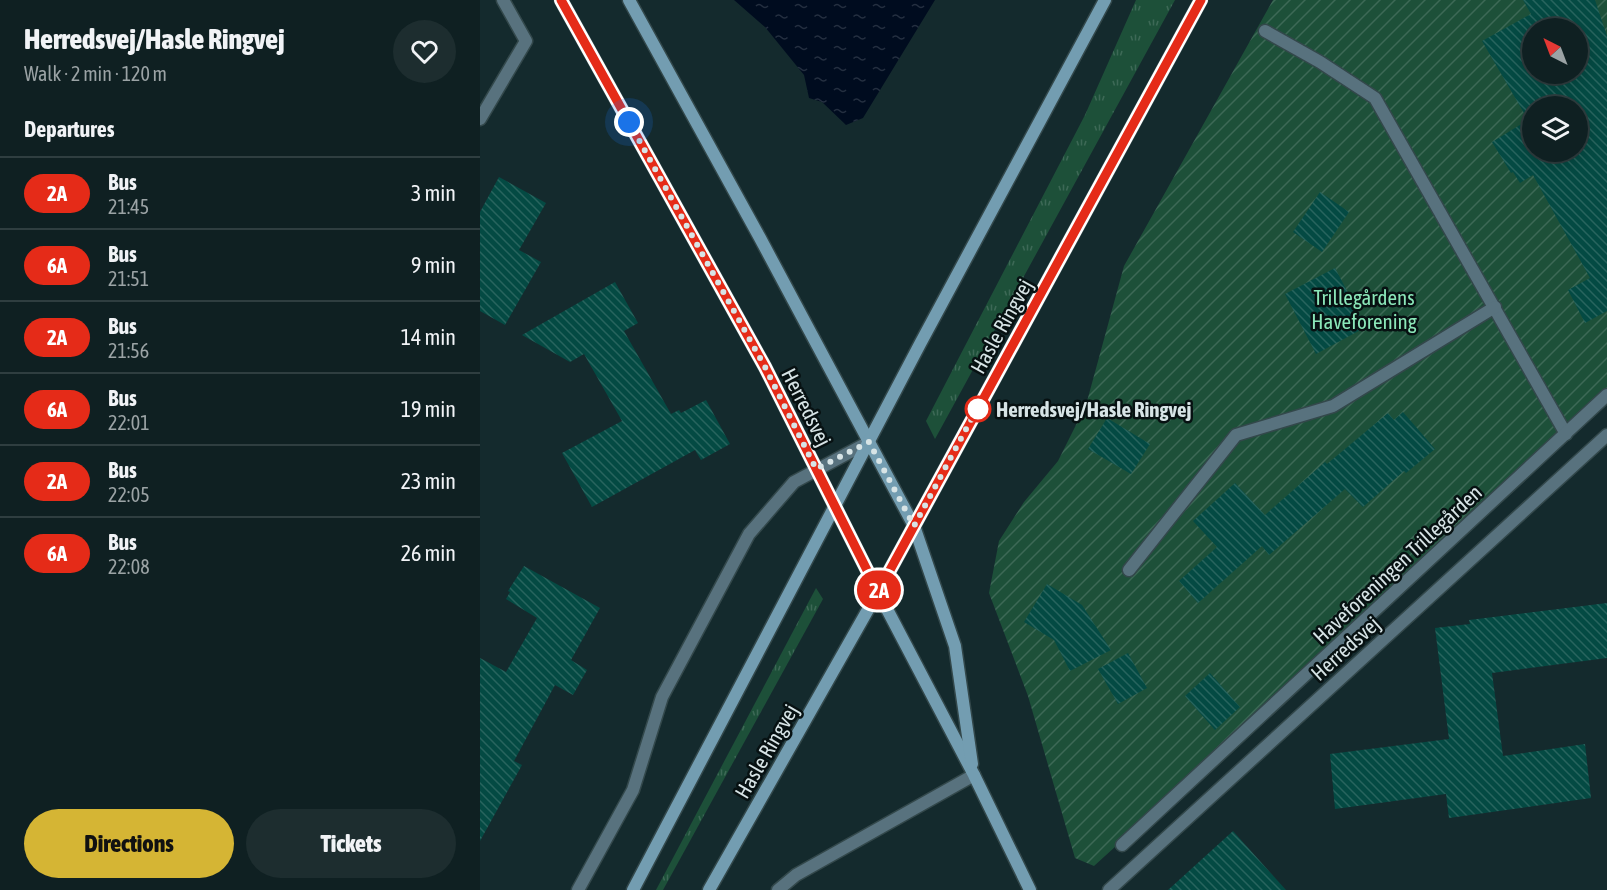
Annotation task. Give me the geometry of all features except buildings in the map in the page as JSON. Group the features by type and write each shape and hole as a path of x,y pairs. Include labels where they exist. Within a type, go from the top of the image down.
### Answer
{"main road":[{"name":"Herredsvej","path":"561,0 765,367 878,592 974,775 1030,890"},
{"name":"Herredsvej","path":"629,0 914,526 955,646 974,775"},
{"path":"633,890 920,344 1105,0"},
{"name":"Hasle Ringvej","path":"709,890 878,592 1201,0"}],"street":[{"path":"480,119 526,41 503,0"},
{"path":"1265,31 1320,62 1375,98 1566,434"},
{"path":"1129,570 1236,435 1334,406 1495,307"},
{"name":"Haveforeningen Trillegården","path":"1122,845 1607,395"},
{"name":"Herredsvej","path":"1109,890 1607,435"},
{"path":"578,890 633,790 662,697 749,534 794,482 869,442"},
{"path":"778,890 796,875 974,775"}],"green space":[{"path":"1136,0 1175,0 935,439 926,421 1085,115"},
{"name":"Trillegårdens Haveforening","path":"1273,0 1607,0 1607,400 1094,866 1075,858 1028,696 989,593 999,541 1024,502 1058,461 1086,405 1124,266"},
{"path":"816,588 823,599 663,890 656,890"}],"water":[{"path":"734,0 935,0 863,118 846,125 822,102 809,98 804,75 765,27"}],"bus line":[{"name":"2A","path":"561,0 765,367 878,592 1201,0"}],"place":[{"name":"Herredsvej/Hasle Ringvej","path":"978,409"}],"route":[{"path":"629,122 765,367 816,469 869,442 914,526 978,407 978,409"}]}
